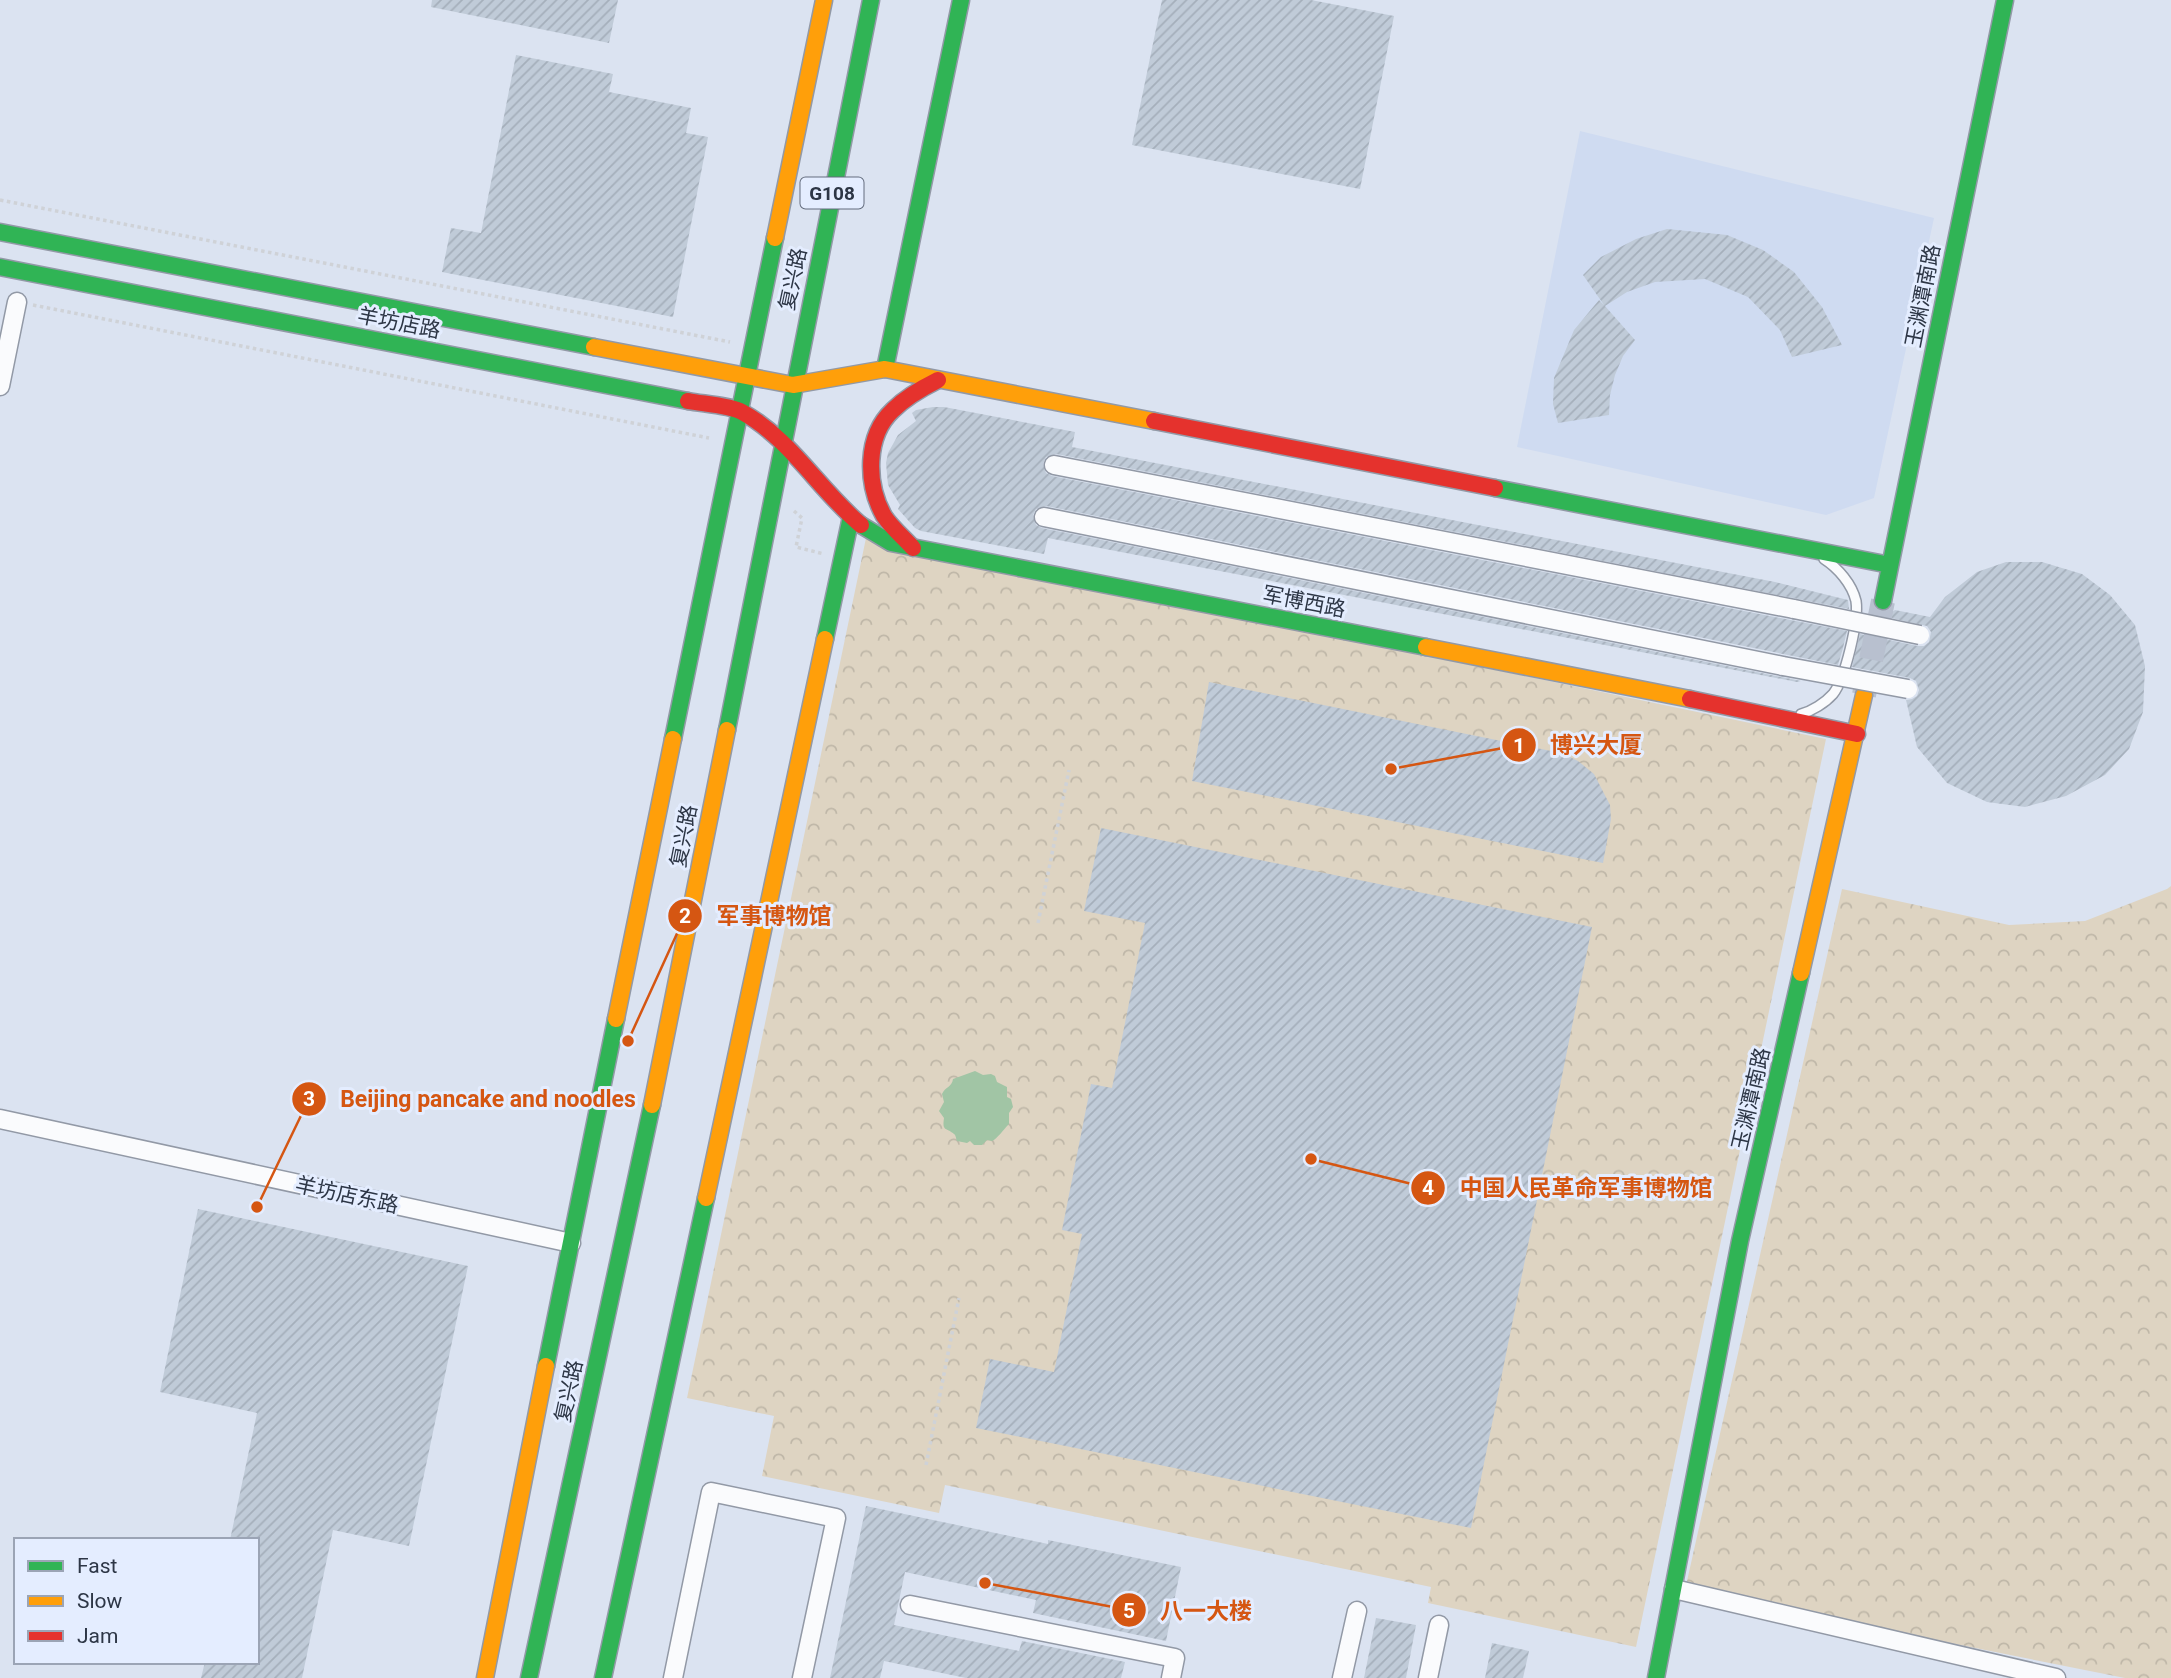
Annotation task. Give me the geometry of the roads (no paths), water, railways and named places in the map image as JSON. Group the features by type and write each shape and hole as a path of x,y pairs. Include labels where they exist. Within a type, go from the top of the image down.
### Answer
{"main road":[{"name":"复兴路","path":"485,1678 824,0"},
{"name":"复兴路","path":"529,1678 701,863 793,385 872,0"},
{"path":"885,369 961,0"},
{"name":"玉渊潭南路","path":"1883,601 2005,0"},
{"name":"羊坊店路","path":"0,232 793,385"},
{"name":"羊坊店路","path":"0,267 740,411 782,442"},
{"path":"793,385 885,369 1890,565"},
{"path":"913,548 886,517 873,489 871,462 878,431 891,411 914,393 938,380"},
{"name":"军博西路","path":"782,442 851,517 879,538 891,543 1857,734"},
{"path":"603,1678 851,517"},
{"name":"玉渊潭南路","path":"1656,1678 1740,1241 1864,695"}],"street":[{"path":"0,386 17,302"},
{"path":"1054,466 1920,635"},
{"path":"1044,517 1908,689"},
{"name":"羊坊店东路","path":"0,1119 571,1243"},
{"path":"673,1678 711,1492 836,1518 803,1678"},
{"path":"1674,1589 2056,1678"},
{"path":"910,1605 1175,1658 1171,1678"},
{"path":"1342,1678 1356,1611"},
{"path":"1428,1678 1439,1625"}],"lane":[{"path":"1786,718 1811,712 1832,695 1843,677 1853,636 1856,602 1847,581 1831,564 1809,550"}],"tunnel":[{"path":"1864,695 1883,601"}],"place":[{"name":"博兴大厦","path":"1391,769"},
{"name":"军事博物馆","path":"628,1041"},
{"name":"中国人民革命军事博物馆","path":"1311,1159"},
{"name":"Beijing pancake and noodles","path":"257,1207"},
{"name":"八一大楼","path":"985,1583"}]}
